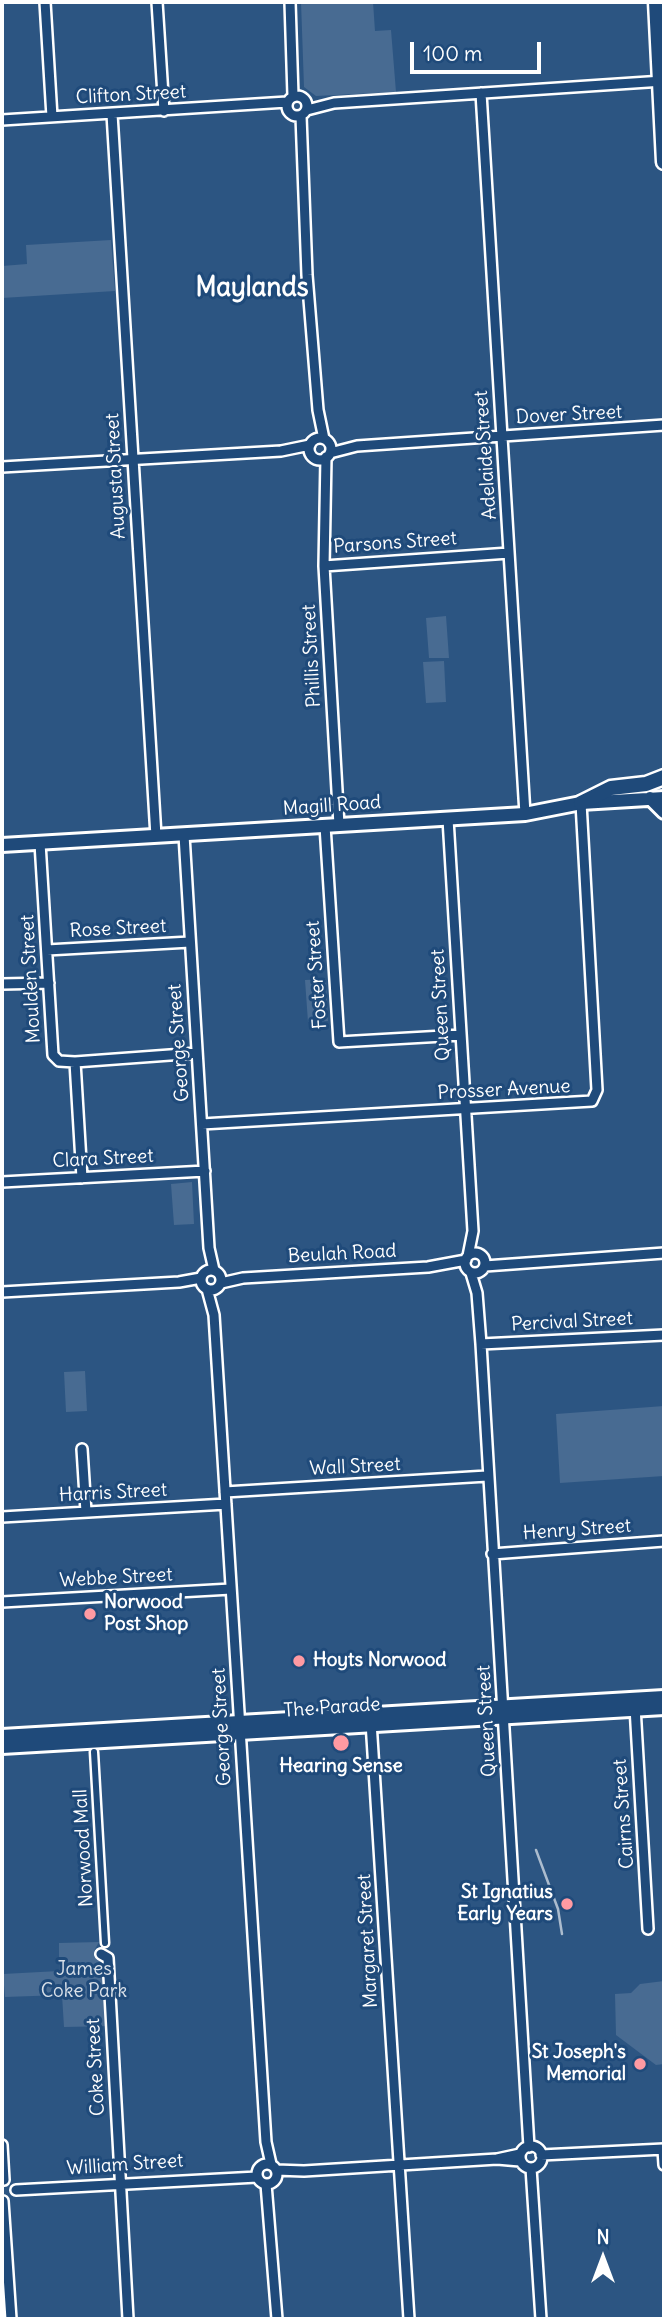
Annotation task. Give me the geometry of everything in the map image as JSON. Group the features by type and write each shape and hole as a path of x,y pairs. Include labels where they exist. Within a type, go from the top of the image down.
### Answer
{"highway":[{"path":"656,2 661,25 664,162"},
{"path":"581,803 611,788 646,784 664,777"}],"main road":[{"path":"650,798 664,812"},
{"name":"Magill Road","path":"2,845 525,814 581,803 664,798"},
{"name":"The Parade","path":"2,1736 240,1727 504,1712 634,1704 664,1697"},
{"name":"The Parade","path":"634,1704 664,1708"},
{"name":"The Parade","path":"2,1748 240,1727"}],"street":[{"path":"45,2 52,117"},
{"path":"157,2 163,111"},
{"name":"Phillis Street","path":"290,2 324,485 324,566 339,825"},
{"name":"Clifton Street","path":"2,120 334,103 662,81"},
{"name":"Adelaide Street","path":"481,93 525,814"},
{"name":"Augusta Street","path":"112,114 156,836"},
{"name":"Dover Street","path":"2,467 662,428"},
{"name":"Parsons Street","path":"324,566 509,553"},
{"name":"Prosser Avenue","path":"202,1125 589,1102 596,1094 581,803"},
{"name":"Queen Street","path":"448,819 529,2147"},
{"name":"Foster Street","path":"325,826 339,1042 461,1035"},
{"name":"George Street","path":"184,835 276,2319"},
{"name":"Moulden Street","path":"40,843 53,1055 59,1061 75,1062"},
{"name":"Rose Street","path":"47,950 190,942"},
{"path":"2,985 48,983"},
{"path":"82,1178 75,1062 197,1054"},
{"name":"Clara Street","path":"2,1182 205,1171"},
{"name":"Beulah Road","path":"2,1292 664,1253"},
{"name":"Percival Street","path":"481,1344 664,1335"},
{"path":"82,1449 86,1512"},
{"name":"Wall Street","path":"225,1492 487,1476"},
{"name":"Harris Street","path":"2,1517 226,1504"},
{"name":"Henry Street","path":"492,1554 664,1541"},
{"name":"Webbe Street","path":"2,1602 231,1590"},
{"name":"Cairns Street","path":"634,1704 648,1929"},
{"name":"Margaret Street","path":"370,1719 409,2319"},
{"name":"Norwood Mall","path":"94,1752 106,1943"},
{"name":"Coke Street","path":"101,1954 108,1958 120,2182"},
{"path":"2,2145 3,2180 11,2181 16,2190 11,2199 3,2200 11,2319"},
{"path":"531,2168 539,2164 541,2155 536,2148 529,2147 520,2158 531,2168 541,2319"},
{"path":"541,2155 664,2149 664,2165"},
{"name":"William Street","path":"16,2190 520,2158"},
{"path":"120,2182 128,2319"}],"green space":[{"path":"301,2 373,2 375,31 391,30 396,92 316,96 304,87"},
{"path":"111,240 115,291 2,298 2,266 27,264 26,245"},
{"path":"446,616 449,658 429,658 426,618"},
{"path":"444,661 446,702 426,703 423,662"},
{"path":"326,979 328,1021 308,1022 305,980"},
{"path":"192,1182 194,1224 174,1225 171,1184"},
{"path":"85,1371 87,1411 66,1412 64,1372"},
{"path":"664,1406 664,1476 560,1483 556,1414"},
{"name":"James Coke Park","path":"99,1942 94,1951 109,1971 112,2026 64,2027 62,1995 5,1997 3,1974 59,1971 59,1943"},
{"path":"664,1981 664,2064 656,2065 616,2035 615,1994 631,1993 640,1984"}],"waterway":[{"path":"536,1850 558,1909 562,1934"}],"place":[{"name":"Norwood Post Shop","path":"90,1614"},
{"name":"Hoyts Norwood","path":"299,1661"},
{"name":"Hearing Sense","path":"341,1743"},
{"name":"St Ignatius Early Years","path":"567,1904"},
{"name":"St Joseph's Memorial","path":"640,2064"}],"district":[{"name":"Maylands","path":"252,289"}]}
